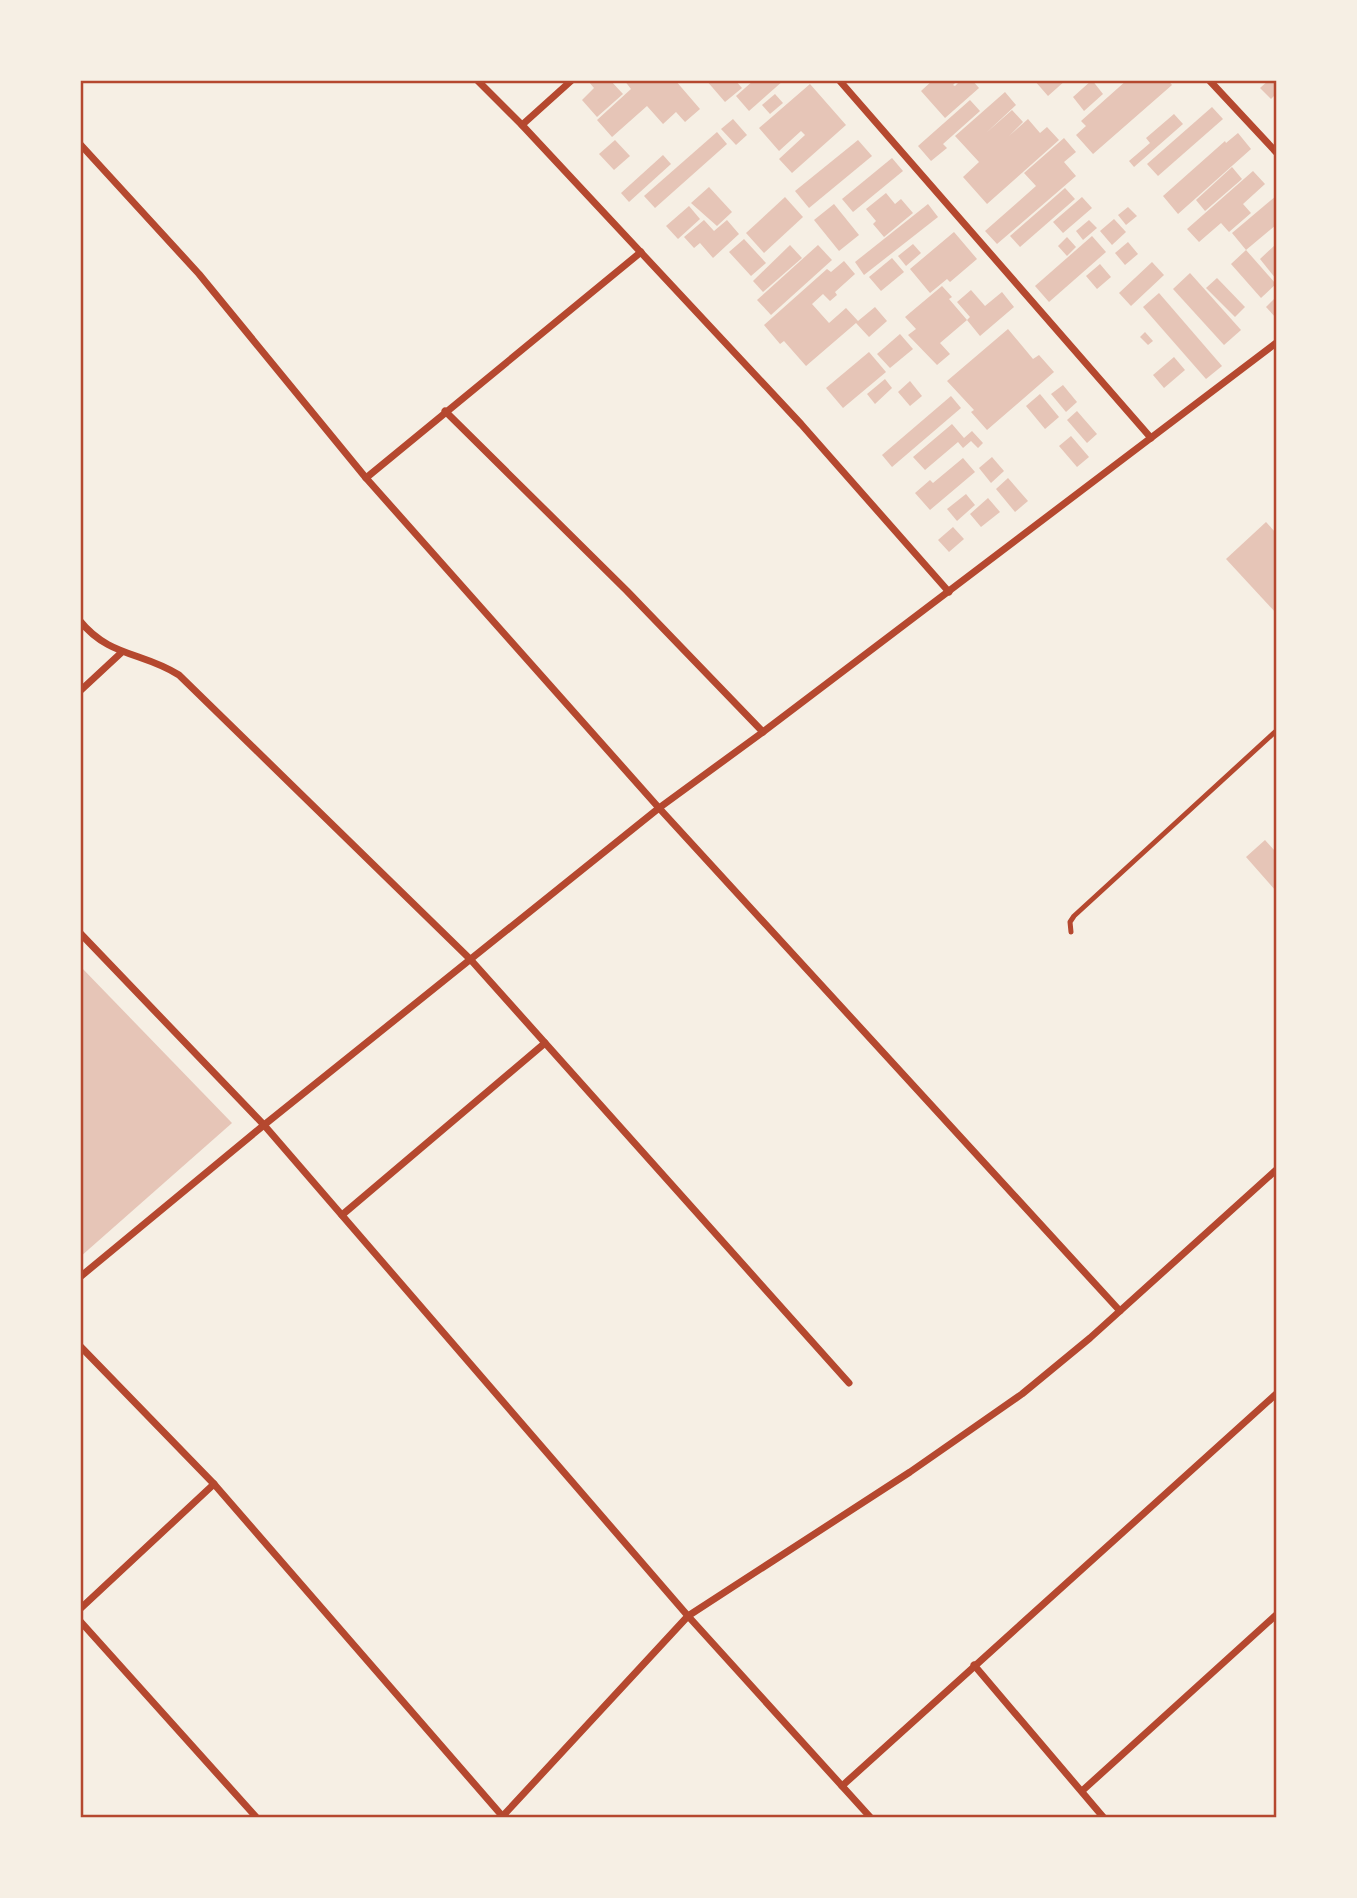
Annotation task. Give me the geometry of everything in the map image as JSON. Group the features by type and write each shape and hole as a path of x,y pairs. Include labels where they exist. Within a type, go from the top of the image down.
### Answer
{"street":[{"path":"477,80 801,424 949,592"},
{"path":"522,125 572,80"},
{"path":"839,80 1151,438"},
{"path":"1209,80 1276,152"},
{"path":"80,144 200,274 366,478 659,808 1120,1311"},
{"path":"366,478 641,252"},
{"path":"80,1277 264,1125 659,808 1276,343"},
{"path":"446,411 627,591 763,732"},
{"path":"80,621 107,646 148,658 179,675 470,959 849,1383"},
{"path":"80,691 122,652"},
{"path":"80,933 264,1125 688,1616 871,1818"},
{"path":"342,1215 545,1043"},
{"path":"80,1346 214,1484 502,1817 688,1616 910,1472 1022,1394 1120,1311 1276,1170"},
{"path":"842,1786 1276,1394"},
{"path":"80,1609 214,1484"},
{"path":"1082,1791 1276,1615"},
{"path":"80,1621 257,1818"},
{"path":"974,1665 1104,1818"}],"lane":[{"path":"1071,932 1070,922 1074,916 1276,731"}],"building":[{"path":"610,80 623,94 597,117 582,100 594,88 589,82"},
{"path":"624,80 675,80 700,109 685,122 676,112 663,124 647,106 612,137 597,120 631,89"},
{"path":"706,80 735,80 742,88 725,102"},
{"path":"754,80 784,80 749,111 736,96"},
{"path":"933,80 958,80 953,85 955,86 961,80 972,80 979,88 945,118 921,91"},
{"path":"1034,80 1066,80 1048,96"},
{"path":"1092,80 1103,94 1084,111 1073,97"},
{"path":"1127,80 1168,80 1172,85 1093,154 1076,135 1086,126 1081,121"},
{"path":"1269,80 1276,80 1276,94 1271,99 1260,88"},
{"path":"810,84 846,125 792,173 779,159 805,135 801,131 779,151 759,128"},
{"path":"1005,92 1016,105 986,133 1012,110 1023,122 1009,136 1028,119 1040,133 1047,127 1059,140 987,204 963,177 979,162 955,136"},
{"path":"775,94 783,103 770,114 762,105"},
{"path":"970,100 980,111 943,144 947,148 931,161 918,146"},
{"path":"1212,107 1223,119 1158,176 1147,164"},
{"path":"1174,114 1183,124 1134,167 1129,161 1150,143 1146,138"},
{"path":"733,119 747,135 736,145 721,129"},
{"path":"717,132 727,144 655,208 644,196"},
{"path":"1238,133 1251,149 1178,214 1163,196 1225,141 1226,143"},
{"path":"1064,138 1076,152 1064,162 1076,176 997,244 985,231 1036,186 1024,173"},
{"path":"615,140 630,156 614,170 599,154"},
{"path":"858,140 872,156 809,208 795,191"},
{"path":"663,155 671,164 629,202 621,193"},
{"path":"892,158 903,171 853,212 842,199"},
{"path":"1232,167 1242,179 1205,211 1196,200"},
{"path":"1253,171 1265,184 1243,204 1251,213 1229,232 1221,223 1199,242 1187,229"},
{"path":"709,187 732,212 717,226 691,203"},
{"path":"1065,188 1075,199 1020,247 1010,236"},
{"path":"886,193 895,204 901,199 913,213 884,237 873,224 876,221 866,209"},
{"path":"1276,196 1276,225 1246,250 1232,233"},
{"path":"785,197 803,217 764,253 746,233"},
{"path":"1082,197 1092,208 1063,233 1053,222"},
{"path":"834,204 859,235 839,251 814,220"},
{"path":"928,204 938,217 864,275 855,262"},
{"path":"689,206 700,219 678,239 666,226"},
{"path":"1128,207 1137,216 1126,225 1118,215"},
{"path":"1114,219 1126,232 1112,245 1100,231"},
{"path":"704,220 714,231 727,220 739,234 713,258 700,243 694,248 684,237"},
{"path":"1089,220 1097,228 1083,240 1076,231"},
{"path":"954,232 977,259 950,282 947,279 930,293 910,269"},
{"path":"1092,236 1106,252 1049,302 1035,286"},
{"path":"1067,237 1076,247 1067,256 1058,246"},
{"path":"744,239 766,263 751,276 729,252"},
{"path":"1128,242 1138,254 1125,265 1115,253"},
{"path":"913,244 921,253 906,266 898,256"},
{"path":"1276,244 1276,279 1260,259"},
{"path":"790,245 802,258 763,292 753,281"},
{"path":"818,245 832,260 771,315 757,300"},
{"path":"1246,250 1276,284 1261,298 1231,264"},
{"path":"892,258 904,272 881,291 869,277"},
{"path":"844,261 855,274 835,292 837,295 830,301 823,294 812,304 829,323 846,308 858,321 875,307 887,321 869,337 856,323 806,366 784,341 780,344 764,325 827,269 831,272"},
{"path":"1152,262 1164,275 1131,306 1119,293"},
{"path":"1100,264 1111,277 1097,289 1086,276"},
{"path":"1190,273 1241,330 1224,345 1173,289"},
{"path":"1217,278 1245,307 1235,317 1206,288"},
{"path":"942,286 967,320 940,343 950,354 937,365 908,335 916,329 905,317"},
{"path":"971,290 985,306 1002,292 1014,307 980,336 967,320 970,317 957,302"},
{"path":"1159,293 1222,366 1206,379 1143,307"},
{"path":"1276,297 1276,318 1266,307"},
{"path":"1008,329 1033,359 1039,355 1054,372 987,430 971,412 974,410 947,381"},
{"path":"1145,332 1153,341 1148,345 1140,337"},
{"path":"900,334 913,349 890,368 877,354"},
{"path":"869,352 886,372 843,408 826,388"},
{"path":"1174,357 1185,370 1164,388 1153,375"},
{"path":"885,379 892,388 875,404 867,394"},
{"path":"910,381 922,396 910,406 898,392"},
{"path":"1063,385 1077,402 1066,412 1051,394"},
{"path":"1040,394 1059,417 1045,429 1026,406"},
{"path":"951,396 961,408 892,467 882,455"},
{"path":"1077,411 1097,434 1087,443 1067,420"},
{"path":"952,424 964,438 972,431 983,443 978,448 971,441 963,448 958,442 925,470 913,457"},
{"path":"1071,436 1089,457 1077,467 1059,446"},
{"path":"992,457 1004,471 991,483 979,468"},
{"path":"963,458 975,472 930,510 915,493 930,480 933,483"},
{"path":"1008,478 1028,501 1015,512 996,489"},
{"path":"966,494 975,505 957,521 947,509"},
{"path":"988,498 1000,512 981,527 970,514"},
{"path":"1266,522 1276,533 1276,613 1226,559"},
{"path":"953,527 964,539 949,552 938,540"},
{"path":"1265,840 1275,851 1276,849 1276,891 1246,857"},
{"path":"80,966 232,1123 80,1257"}]}
